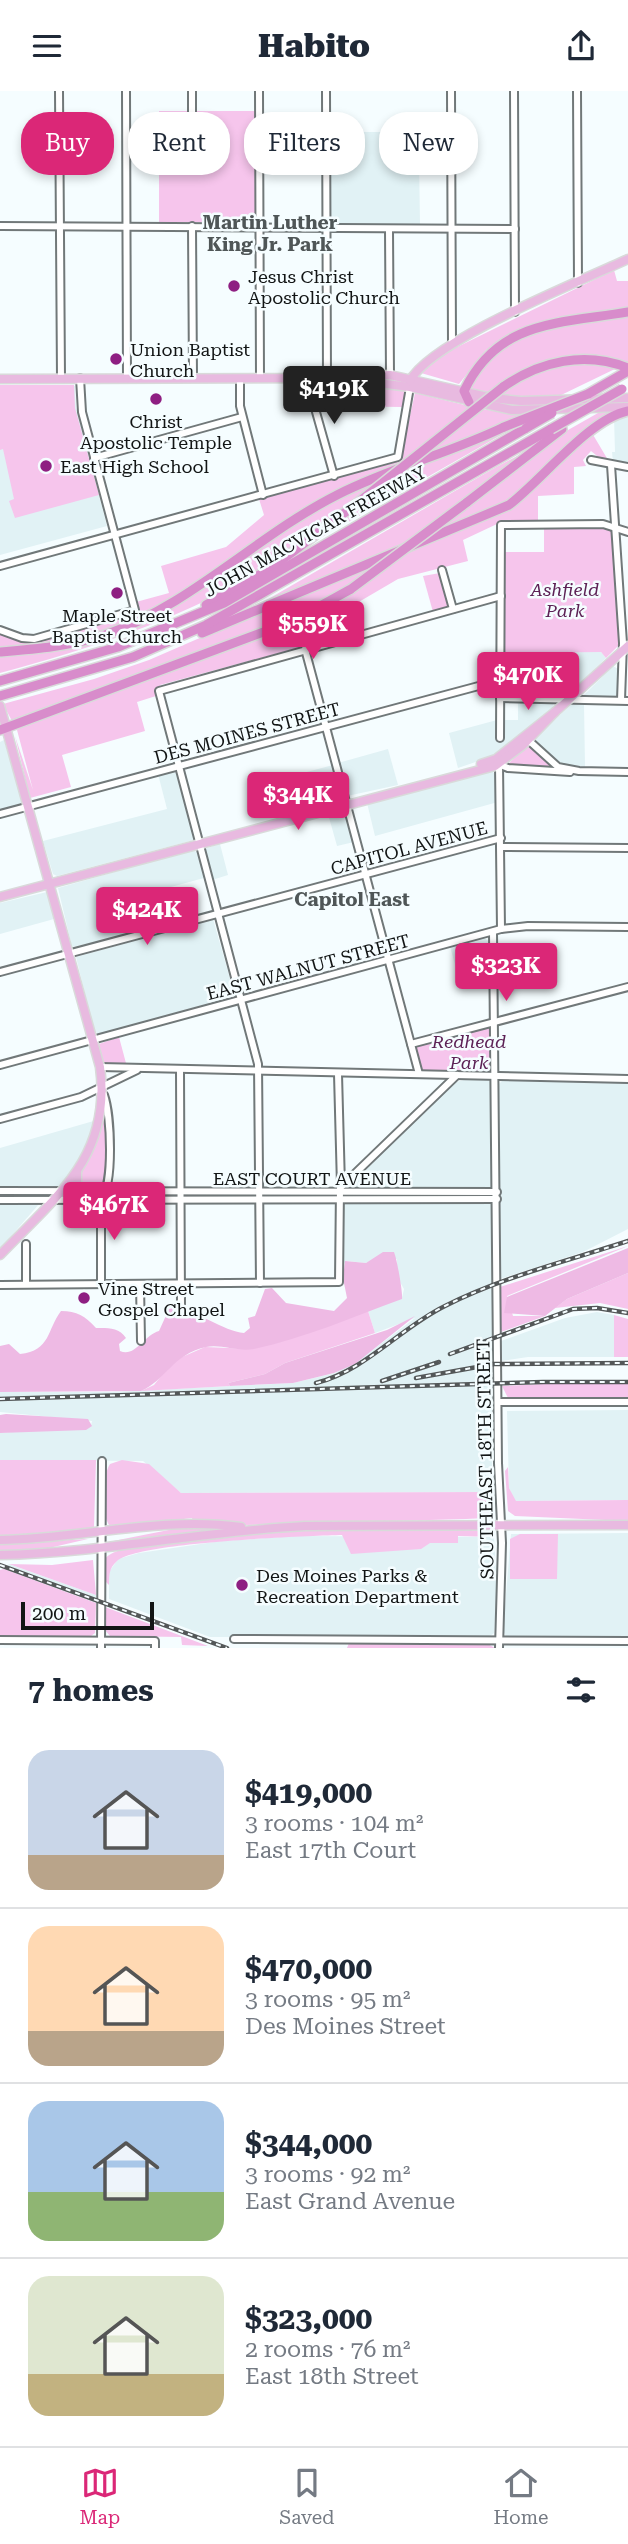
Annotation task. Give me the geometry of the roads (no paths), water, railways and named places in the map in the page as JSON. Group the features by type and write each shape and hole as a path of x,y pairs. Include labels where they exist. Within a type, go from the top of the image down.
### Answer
{"highway":[{"path":"469,402 464,391 483,358 509,338 534,329 628,312"},
{"path":"155,632 270,569 503,387 530,371 563,361 599,361 628,369"},
{"name":"JOHN MACVICAR FREEWAY","path":"5,679 92,656 224,603 628,369"},
{"path":"3,729 293,621 351,589 562,429 625,388"},
{"name":"JOHN MACVICAR FREEWAY","path":"0,696 93,671 161,646 273,590 625,388"},
{"path":"0,652 83,641 135,622 165,607 279,529 339,494 588,394"},
{"path":"161,646 186,640 501,509 540,480 601,422 628,409"}],"main road":[{"path":"411,383 419,366 452,343 628,259"},
{"path":"340,378 360,374 390,375 469,402 523,410 628,409"},
{"path":"0,379 340,378 411,383 521,401 628,398"},
{"path":"0,897 497,762 625,649"},
{"path":"0,706 3,729 51,884 93,1039 103,1091 94,1144 77,1172 0,1255"},
{"path":"77,1172 77,1184 85,1192"},
{"path":"0,1541 101,1533 179,1523 251,1529 628,1525"},
{"path":"0,1555 101,1548 251,1529"}],"street":[{"path":"59,91 61,379"},
{"path":"125,91 127,378"},
{"path":"192,91 192,112"},
{"path":"259,91 260,378"},
{"path":"326,91 327,378"},
{"path":"451,91 452,343"},
{"path":"514,91 515,312"},
{"path":"577,91 578,283"},
{"path":"0,226 260,226 326,230 515,229"},
{"path":"192,226 193,378"},
{"path":"389,230 390,375"},
{"path":"0,630 22,638 34,639 135,610 82,412 80,378"},
{"path":"240,378 243,417 263,495"},
{"path":"315,378 316,412 334,476"},
{"path":"0,566 398,457 411,383"},
{"path":"94,458 243,417"},
{"path":"591,460 628,467"},
{"path":"500,698 624,700 625,649 611,465"},
{"path":"500,738 501,526 615,526 628,532"},
{"path":"442,570 453,609"},
{"path":"260,1283 258,1072 159,691 500,596"},
{"path":"305,649 419,1074"},
{"name":"DES MOINES STREET","path":"0,814 501,680"},
{"path":"525,738 553,764 579,771"},
{"path":"497,762 563,773 628,772"},
{"name":"SOUTHEAST 18TH STREET","path":"497,762 501,847 493,1021 498,1271 499,1644"},
{"name":"CAPITOL AVENUE","path":"0,972 500,838"},
{"name":"CAPITOL AVENUE","path":"501,847 628,848"},
{"name":"EAST WALNUT STREET","path":"0,1065 497,930 528,926 628,927"},
{"path":"411,1044 628,987"},
{"path":"100,1067 628,1079"},
{"path":"0,1119 103,1091 139,1069"},
{"path":"180,1070 181,1307"},
{"path":"0,1285 334,1283 341,1278 338,1073"},
{"path":"340,1192 457,1075"},
{"path":"101,1284 101,1199 107,1192 108,1153 108,1115 103,1091"},
{"name":"EAST COURT AVENUE","path":"0,1191 180,1195 340,1192 497,1196"},
{"name":"EAST COURT AVENUE","path":"0,1200 180,1195"},
{"path":"26,1244 26,1284"},
{"path":"140,1283 141,1341"},
{"path":"498,1402 628,1402"},
{"path":"101,1644 102,1461"},
{"path":"234,1639 499,1644 628,1641"},
{"path":"0,1640 36,1644 155,1644"}],"railway":[{"path":"316,1383 350,1369 445,1306 512,1278 628,1241"},
{"path":"450,1354 573,1309 597,1308 628,1313"},
{"path":"382,1381 439,1362"},
{"path":"416,1378 494,1364 628,1363"},
{"path":"0,1399 543,1382 628,1382"},
{"path":"0,1565 227,1648"}],"place":[{"name":"Jesus Christ Apostolic Church","path":"234,286"},
{"name":"Union Baptist Church","path":"116,359"},
{"name":"Christ Apostolic Temple","path":"156,399"},
{"name":"East High School","path":"46,466"},
{"name":"Maple Street Baptist Church","path":"117,593"},
{"name":"Vine Street Gospel Chapel","path":"84,1298"},
{"name":"Des Moines Parks & Recreation Department","path":"242,1585"}],"district":[{"name":"Martin Luther King Jr. Park","path":"270,233"},
{"name":"Capitol East","path":"352,899"}],"park label":[{"name":"Ashfield Park","path":"565,600"},
{"name":"Redhead Park","path":"469,1052"}]}
